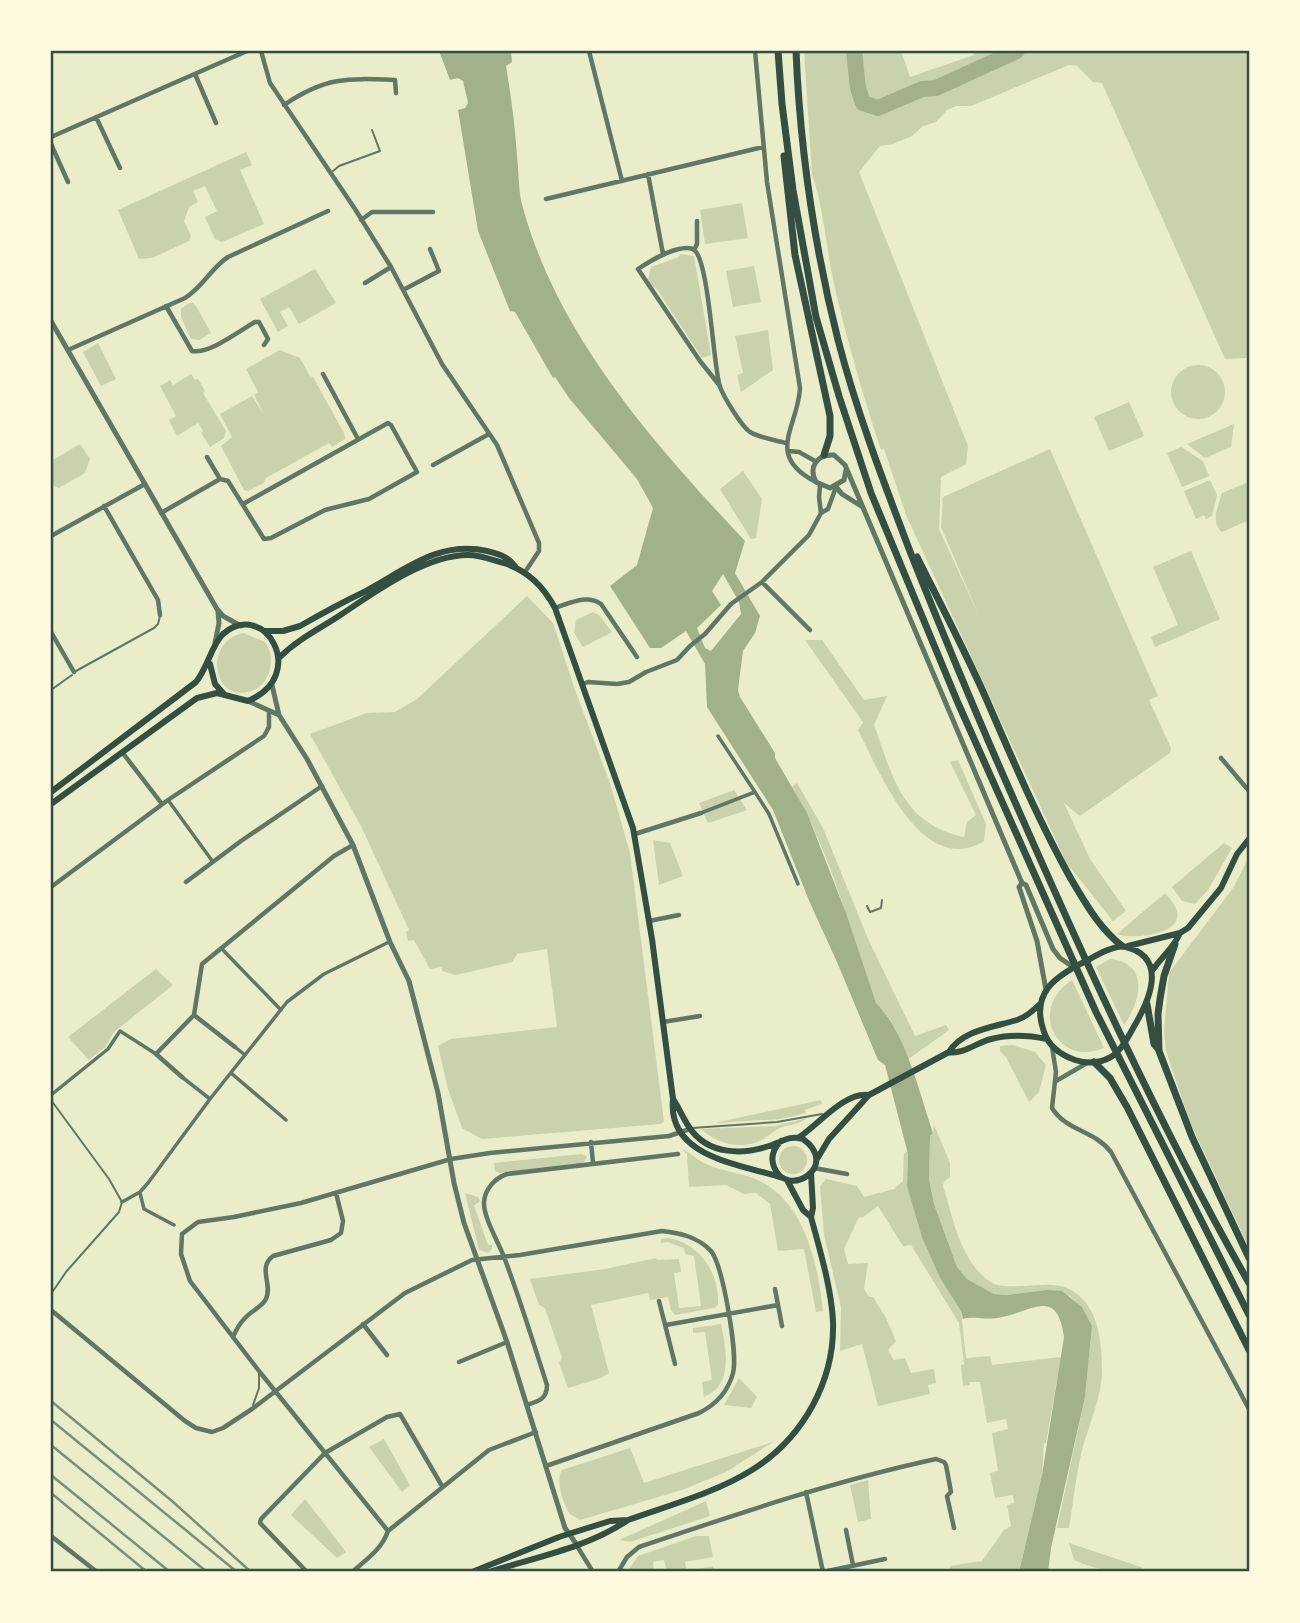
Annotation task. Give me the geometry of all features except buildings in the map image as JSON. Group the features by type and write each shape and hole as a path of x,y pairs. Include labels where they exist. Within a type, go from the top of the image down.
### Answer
{"highway":[{"path":"778,51 789,215 803,298 831,426 824,455"},
{"path":"796,51 806,176 829,301 864,430 970,698 1105,1003 1249,1283"},
{"path":"778,61 799,230 827,357 871,493 958,703 1096,1013 1249,1315"},
{"path":"894,509 1063,865 1100,927 1124,946"},
{"path":"1159,1051 1160,999 1164,976 1175,944"},
{"path":"1147,1004 1154,1044 1192,1137 1249,1258"},
{"path":"1090,1063 1110,1078 1127,1107 1249,1350"}],"main road":[{"path":"51,792 196,681 210,662 214,647 225,633 241,626 263,631 282,631 300,626 417,561 441,551 454,548 480,549 508,557 515,566"},
{"path":"51,804 197,698 210,693 248,701 261,695 272,685 280,657 292,645 359,602 433,561 468,555 515,566 526,572 555,608 612,762 635,834 663,1022 673,1099 672,1113 681,1133 706,1154 785,1179 797,1180 813,1171"},
{"path":"263,631 273,640 280,657"},
{"path":"210,662 215,684 225,695"},
{"path":"107,748 117,746 121,751"},
{"path":"1124,946 1139,953 1149,963 1152,971 1147,1004 1116,1054 1108,1059 1090,1063 1065,1056 1047,1039 1040,1018 1040,1004 1046,990 1073,967 1109,948 1180,933 1188,928 1207,908 1237,854 1249,839"},
{"path":"1152,971 1175,944 1180,933"},
{"path":"489,1572 577,1545 612,1531 628,1520 718,1487 752,1470 778,1451 806,1419 824,1382 832,1343 831,1299 811,1217 813,1171 829,1139 869,1095 949,1052 953,1044 984,1029 1020,1020 1040,1004"},
{"path":"949,1052 955,1053 981,1041 1000,1037 1023,1035 1047,1039"},
{"path":"798,1138 826,1115 861,1094 869,1095"},
{"path":"673,1099 690,1129 713,1147 737,1153 751,1152 788,1138 798,1138 809,1143 817,1160"},
{"path":"781,1141 774,1150 772,1160 776,1171 785,1179 803,1210 811,1217"},
{"path":"472,1572 569,1533 610,1521 628,1520"}],"street":[{"path":"51,137 247,51"},
{"path":"261,51 270,83 391,267 442,364 497,444 540,543 539,551 526,572"},
{"path":"589,51 622,181"},
{"path":"755,51 769,194 800,388 799,403 786,443 790,463 818,484 836,487 861,506"},
{"path":"195,74 216,123"},
{"path":"284,105 312,87 342,80 395,80 396,93"},
{"path":"96,117 120,169"},
{"path":"51,144 68,182"},
{"path":"546,199 763,147"},
{"path":"648,174 663,254"},
{"path":"68,350 194,292 228,257 328,211"},
{"path":"361,220 372,212 433,212"},
{"path":"694,250 697,244 697,221"},
{"path":"403,290 439,271 429,249"},
{"path":"720,386 700,258 694,250 683,249 663,254 638,269 751,432 786,443"},
{"path":"365,282 391,267"},
{"path":"166,306 187,345 195,352 210,348 255,322 259,322 268,339 268,343 264,345"},
{"path":"51,321 217,609 223,616 241,626"},
{"path":"707,371 717,366"},
{"path":"323,374 358,439"},
{"path":"161,513 220,480 228,481 264,539 283,534 325,510 369,499 417,472 388,423 243,504"},
{"path":"433,465 489,434"},
{"path":"789,451 799,452 816,461"},
{"path":"821,513 818,484 812,472 816,461 824,455 839,457 1021,883 1019,887 1037,941 1046,990"},
{"path":"206,457 220,480"},
{"path":"583,684 629,682 677,660 735,601 762,582 809,535 821,513 828,509 836,487 844,480 846,470"},
{"path":"51,536 145,484"},
{"path":"104,506 158,600 160,614"},
{"path":"762,582 810,630"},
{"path":"555,608 581,600 596,600 637,657"},
{"path":"214,647 219,623 217,609"},
{"path":"52,635 74,672"},
{"path":"272,685 279,715 322,786 353,845 390,942 409,981 463,1216 476,1260 507,1342 565,1528 593,1572"},
{"path":"248,701 279,715"},
{"path":"51,887 165,802 264,736 269,727 269,712"},
{"path":"718,736 769,814 798,884"},
{"path":"121,751 213,862"},
{"path":"1221,758 1249,791"},
{"path":"186,882 322,786"},
{"path":"635,834 755,792"},
{"path":"156,1054 194,1014 202,964 334,856 353,845"},
{"path":"1021,883 1026,885 1053,949 1063,961 1073,967"},
{"path":"649,921 679,915"},
{"path":"122,1204 140,1192 287,1002 324,974 390,942"},
{"path":"220,948 281,1010"},
{"path":"194,1014 245,1055"},
{"path":"663,1022 701,1016"},
{"path":"51,1097 108,1049 120,1031 156,1054 210,1099"},
{"path":"1052,1046 1056,1082 1052,1108 1062,1120 1098,1138 1111,1152 1249,1409"},
{"path":"1056,1082 1090,1063"},
{"path":"231,1073 286,1120"},
{"path":"388,1531 259,1371 187,1276 180,1254 185,1231 198,1222 277,1209 451,1159 681,1133 690,1129"},
{"path":"591,1142 593,1163"},
{"path":"527,1405 542,1399 547,1393 547,1385 484,1206 486,1195 496,1180 507,1174 678,1154"},
{"path":"813,1171 847,1174"},
{"path":"140,1192 144,1209 174,1225"},
{"path":"233,1337 244,1319 267,1298 265,1269 268,1260 273,1256 331,1240 341,1233 344,1221 336,1193"},
{"path":"51,1310 196,1428 212,1432 252,1409 408,1292 476,1260 662,1231 676,1232 698,1240 713,1254 722,1276 734,1367 728,1387 714,1404 699,1413 546,1466"},
{"path":"775,1289 782,1326"},
{"path":"659,1301 675,1364"},
{"path":"666,1325 778,1305"},
{"path":"363,1324 387,1355"},
{"path":"459,1362 507,1342"},
{"path":"307,1572 260,1523 325,1453 387,1417 400,1414 442,1486"},
{"path":"352,1572 376,1551 388,1531 489,1450 536,1432"},
{"path":"618,1572 627,1557 639,1547 806,1492 868,1474 940,1459 946,1465 951,1492 947,1496 954,1528"},
{"path":"806,1492 823,1572 884,1559"},
{"path":"846,1530 853,1565"},
{"path":"51,1536 97,1572"}],"lane":[{"path":"331,173 339,166 380,151 372,130"},
{"path":"51,690 74,672 154,628 158,624 160,614"},
{"path":"867,906 870,912 874,912 881,908 882,901"},
{"path":"51,1097 109,1179 122,1204 51,1294"},
{"path":"690,1129 768,1124 817,1114 826,1115"},
{"path":"252,1409 259,1388 259,1371"}],"shaded area":[{"path":"439,51 511,51 512,62 506,66 521,202 539,256 560,301 585,345 645,428 745,541 735,573 760,616 755,633 743,651 738,690 740,697 775,753 775,758 807,813 846,913 876,1003 895,1029 910,1064 933,1133 930,1136 929,1179 934,1204 957,1267 967,1279 994,1294 1062,1291 1082,1307 1092,1326 1085,1397 1048,1572 1019,1572 1042,1475 1064,1337 1060,1321 1055,1311 1040,1306 997,1318 963,1319 961,1311 940,1278 922,1237 907,1186 908,1154 885,1065 878,1060 773,810 707,707 705,664 686,631 661,648 650,648 610,586 637,565 653,508 637,479 569,398 555,377 553,378 515,312 510,311 478,231 458,110 465,108 468,103 463,81 458,78 450,80","holes":["723,574 739,602 741,614 711,651 705,648 697,628 721,605 712,591"]},
{"path":"804,51 901,51 910,77 974,55 973,51 1249,51 1249,358 1225,359 1102,83 1093,82 1077,66 1069,65 971,106 956,106 947,110 936,122 923,126 912,136 880,146 859,172 968,446 966,464 941,477 939,529 979,616 941,527 943,497 1050,449 1158,696 1149,700 1171,748 1170,753 1080,816 1064,803 1090,859 1126,911 1113,921 1066,862 906,515 884,449 881,450 839,305 812,174"},
{"path":"246,152 252,165 240,170 264,224 222,242 215,239 205,217 217,211 205,186 193,191 198,202 189,207 184,221 191,236 189,241 152,258 139,259 118,210"},
{"path":"742,203 748,238 705,244 700,210"},
{"path":"680,254 694,256 711,355 702,358 648,280 651,267 679,257"},
{"path":"754,266 761,302 733,307 726,271"},
{"path":"315,269 336,303 299,324 289,307 280,312 288,326 278,332 260,299"},
{"path":"189,303 196,306 211,333 199,340 191,339 181,317 181,309"},
{"path":"768,330 773,370 741,392 737,375 743,373 735,336"},
{"path":"98,343 116,379 101,386 83,352"},
{"path":"280,350 300,358 313,377 345,439 332,447 329,443 248,491 244,490 221,446 232,437 220,414 252,396 265,416 254,395 258,392 246,369"},
{"path":"1203,365 1213,369 1221,377 1225,392 1221,407 1213,415 1193,419 1183,415 1175,407 1171,387 1175,377 1183,369"},
{"path":"191,374 195,380 198,379 205,391 203,393 226,431 224,438 210,447 198,423 177,436 169,420 176,416 160,386 170,380 173,385"},
{"path":"1129,402 1144,436 1109,451 1094,417"},
{"path":"1234,424 1231,447 1205,458 1187,444"},
{"path":"80,444 90,459 85,473 59,488 51,484 51,461"},
{"path":"1181,447 1203,461 1209,476 1182,487 1167,453"},
{"path":"743,471 762,499 756,538 751,539 720,489"},
{"path":"1210,480 1217,495 1212,516 1206,519 1204,515 1196,519 1184,491"},
{"path":"1246,483 1249,485 1249,520 1222,532 1216,519 1222,493"},
{"path":"1191,551 1220,619 1155,647 1151,637 1178,625 1153,567"},
{"path":"527,596 553,623 610,783 630,853 664,1122 482,1139 462,1128 448,1089 438,1046 451,1039 557,1027 547,949 517,954 512,962 456,975 442,971 442,967 430,969 414,940 408,941 406,932 409,930 361,826 310,734 367,713 395,712 417,699"},
{"path":"593,612 599,615 612,632 583,647 574,633 576,620"},
{"path":"244,633 265,642 271,665 260,686 238,693 228,688 221,680 218,658 222,647 231,638"},
{"path":"805,640 822,640 864,700 887,696 874,725 894,780 913,810 926,821 943,831 964,837 967,822 976,815 950,762 958,760 986,824 984,841 962,849 941,845 922,833 906,815 878,770 858,730 863,722"},
{"path":"797,783 823,828 868,939 915,1036 946,1025 949,1030 907,1060 899,1036 876,1003 829,865 792,787"},
{"path":"734,790 747,810 708,823 699,803"},
{"path":"653,840 670,843 683,876 659,885"},
{"path":"1224,843 1232,848 1208,890 1195,904 1182,901 1172,887"},
{"path":"1249,857 1249,1248 1189,1120 1166,1051 1164,1031 1169,973 1233,888"},
{"path":"1165,893 1177,912 1177,920 1172,926 1144,936 1117,934"},
{"path":"1110,959 1123,962 1131,968 1138,984 1135,1005 1124,1025 1096,967"},
{"path":"156,969 173,985 114,1032 105,1047 89,1060 68,1037"},
{"path":"1072,980 1104,1048 1088,1052 1074,1050 1062,1043 1054,1033 1050,1020 1051,1006 1058,992"},
{"path":"1013,1045 1035,1052 1046,1065 1039,1092 1029,1102 1006,1057 1000,1051 1000,1046"},
{"path":"821,1100 822,1104 805,1110 806,1113 781,1119 714,1123"},
{"path":"807,1118 779,1128 763,1139 747,1145 722,1142 701,1129 775,1126"},
{"path":"934,1125 950,1163 950,1177 943,1186 954,1225 964,1250 979,1272 989,1281 1001,1286 1052,1285 1067,1288 1078,1294 1086,1303 1096,1324 1101,1348 1101,1383 1080,1459 1069,1528 1057,1528 1085,1397 1092,1326 1082,1308 1070,1296 1046,1290 994,1294 967,1279 957,1267 934,1204 929,1179 930,1136"},
{"path":"793,1146 803,1150 807,1160 803,1170 793,1174 783,1170 779,1160 783,1150"},
{"path":"681,1148 711,1166 760,1181 788,1204 813,1255 823,1311 816,1312 804,1249 778,1251 770,1204 756,1193 744,1194 726,1185 689,1187 687,1154"},
{"path":"908,1151 907,1186 940,1278 961,1311 966,1358 990,1356 992,1365 1061,1357 1044,1443 1042,1475 1019,1572 951,1572 950,1566 982,1561 1004,1530 1011,1526 1007,1505 1014,1503 1013,1495 995,1498 990,1473 998,1471 992,1433 1008,1429 1006,1419 987,1423 980,1382 970,1382 969,1385 963,1386 961,1365 964,1364 959,1323 911,1245 903,1246 878,1206 862,1218 859,1217 844,1249 848,1264 868,1263 864,1289 869,1297 873,1297 886,1318 896,1341 888,1350 894,1360 905,1358 911,1373 934,1369 936,1383 928,1385 930,1394 878,1406 862,1344 840,1351 841,1307 824,1235 820,1186 826,1179 857,1186 864,1197 894,1189 903,1181 904,1153"},
{"path":"582,1154 587,1157 583,1163 500,1173 495,1171 494,1163"},
{"path":"465,1193 478,1197 480,1201 474,1206 488,1245 492,1245 488,1253 479,1250"},
{"path":"670,1238 691,1247 706,1262 715,1282 718,1305 675,1315 668,1297 650,1300 648,1293 591,1305 609,1373 568,1388 559,1363 562,1358 545,1308 539,1305 530,1279 605,1269 656,1258 679,1259 681,1272 674,1273 679,1308 701,1306 694,1256 685,1254 684,1248 668,1242 661,1243 661,1239"},
{"path":"721,1324 726,1355 724,1375 714,1391 704,1397 702,1382 712,1380 705,1332 693,1333 693,1328"},
{"path":"739,1378 757,1397 751,1408 724,1405"},
{"path":"384,1439 410,1485 402,1492 369,1447"},
{"path":"773,1442 726,1472 682,1490 580,1520 570,1514 561,1492 559,1479 562,1470 630,1448 644,1483"},
{"path":"868,1480 871,1519 858,1522 850,1485"},
{"path":"305,1499 346,1552 337,1558 291,1515"},
{"path":"706,1501 710,1516 630,1542 619,1540"},
{"path":"696,1536 709,1536 713,1557 685,1562 687,1571 713,1566 715,1572 667,1572 664,1560 653,1562 654,1571 627,1572 638,1556"},
{"path":"1069,1543 1141,1567 1145,1572 1109,1570 1083,1564 1074,1560"}],"waterway":[{"path":"854,51 858,88 863,103 878,108 922,89 936,88 1017,51"}],"railway":[{"path":"51,1401 172,1501 251,1572"},
{"path":"51,1420 237,1572"},
{"path":"51,1445 207,1572"},
{"path":"51,1475 170,1572"},
{"path":"51,1493 147,1572"}]}
